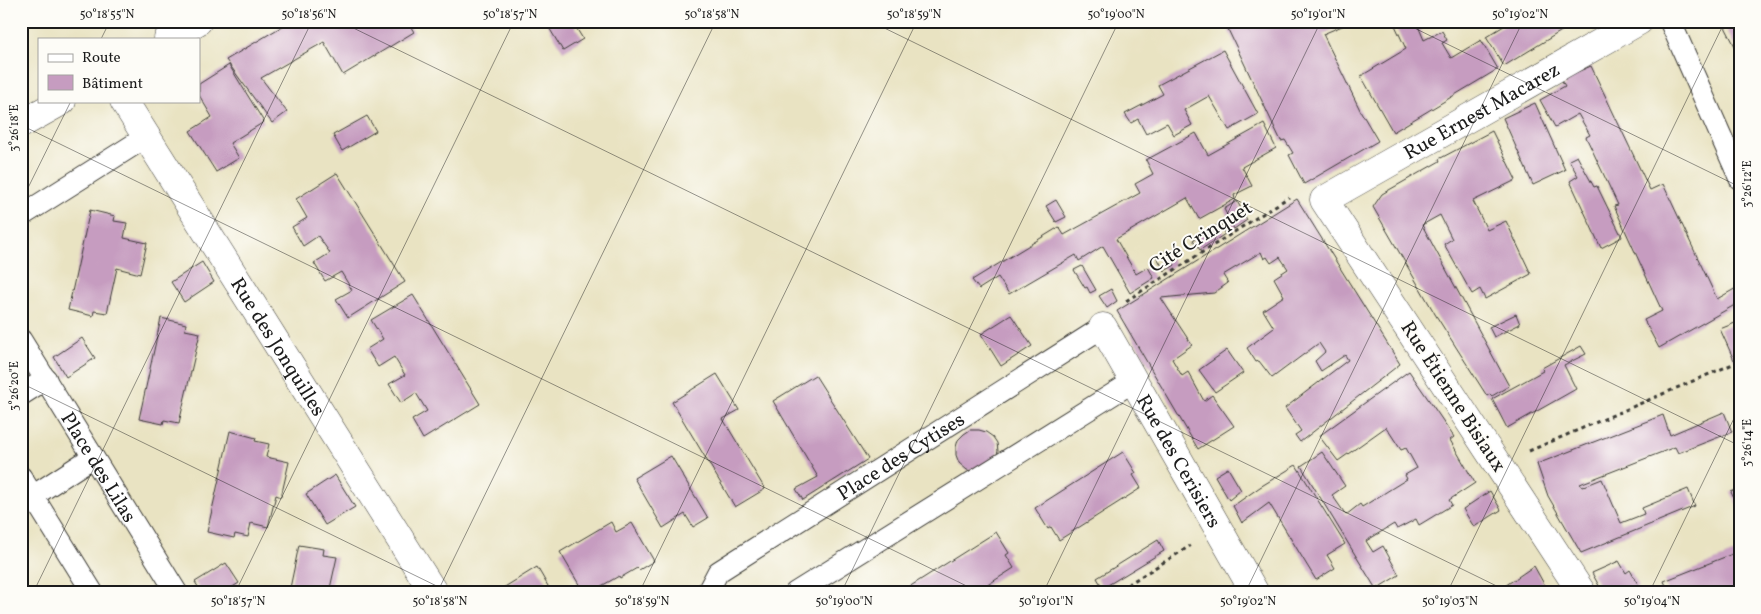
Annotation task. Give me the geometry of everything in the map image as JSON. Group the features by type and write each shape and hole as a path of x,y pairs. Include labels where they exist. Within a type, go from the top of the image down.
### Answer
{"street":[{"path":"170,38 198,21"},
{"name":"Rue Ernest Macarez","path":"1324,200 1594,32 1639,21"},
{"path":"21,124 60,102"},
{"name":"Rue des Jonquilles","path":"125,102 434,593"},
{"name":"Rue Étienne Bisiaux","path":"1324,200 1582,593"},
{"name":"Rue des Cerisiers","path":"1103,328 1255,593"}],"lane":[{"path":"1670,21 1740,179"},
{"path":"21,216 146,138"},
{"name":"Place des Cytises","path":"707,593 718,572 1103,328"},
{"name":"Place des Lilas","path":"21,340 178,593"},
{"path":"21,395 46,379"},
{"path":"795,593 1134,381"},
{"path":"33,496 94,457"},
{"path":"21,477 93,593"}],"path":[{"name":"Cité Crinquet","path":"1103,328 1110,311 1298,191 1324,200"},
{"path":"1499,464 1740,361"},
{"path":"1114,593 1218,529"}],"building":[{"path":"291,21 311,21 312,23 316,21 407,21 414,32 343,75 324,42 261,78 287,112 272,123 226,60"},
{"path":"545,21 582,21 575,26 583,39 563,51"},
{"path":"1224,21 1354,21 1323,34 1361,112 1378,141 1304,184 1289,155 1293,153 1285,140 1281,141"},
{"path":"1393,21 1416,21 1424,40 1442,31 1447,40 1442,43 1451,58 1481,40 1498,69 1393,132 1361,76 1406,49"},
{"path":"1512,21 1565,21 1568,27 1504,66 1486,37"},
{"path":"1722,21 1740,21 1740,56"},
{"path":"1223,50 1258,114 1229,130 1209,96 1184,110 1192,125 1174,135 1167,123 1146,134 1138,119 1131,123 1125,114 1163,94 1158,85"},
{"path":"229,65 264,122 230,143 239,158 216,172 190,131 212,117 200,97 200,83"},
{"path":"1591,66 1650,190 1663,184 1717,299 1738,287 1740,289 1740,302 1659,348 1644,320 1662,311 1614,206 1618,205 1586,137 1590,135 1578,114 1555,127 1540,100 1565,86 1561,79"},
{"path":"1535,103 1565,170 1533,185 1503,118"},
{"path":"367,116 376,131 342,151 333,135"},
{"path":"1264,124 1276,148 1242,167 1252,186 1234,195 1235,199 1199,219 1187,198 1116,239 1136,274 1148,267 1154,278 1130,293 1103,246 1079,261 1076,255 1009,294 998,277 979,289 972,280 1059,227 1064,235 1140,193 1135,184 1153,174 1146,160 1196,133 1208,155"},
{"path":"1492,131 1516,180 1473,201 1487,230 1506,221 1531,274 1485,299 1480,289 1472,294 1444,244 1452,239 1440,215 1422,225 1509,386 1492,396 1490,394 1487,396 1435,314 1373,207 1382,194 1440,161 1439,159"},
{"path":"1577,156 1594,187 1597,186 1622,237 1601,248 1570,181 1578,176 1569,160"},
{"path":"337,173 405,282 348,318 336,299 352,290 341,272 325,281 314,263 330,253 318,236 303,246 292,227 307,218 296,199"},
{"path":"1297,199 1400,364 1300,442 1295,435 1301,431 1285,408 1348,360 1345,355 1321,371 1315,361 1325,352 1319,343 1272,378 1259,361 1256,362 1247,348 1274,328 1263,310 1284,296 1274,278 1288,269 1280,257 1271,263 1267,257 1264,259 1261,252 1223,275 1228,283 1214,293 1161,298 1192,345 1172,359 1182,376 1188,372 1204,401 1212,395 1234,426 1198,449 1117,311"},
{"path":"1056,200 1066,217 1056,222 1046,206"},
{"path":"1237,201 1247,220 1234,229 1224,209"},
{"path":"90,210 115,216 114,221 127,223 124,238 147,243 140,274 117,268 107,313 94,311 93,316 68,310"},
{"path":"1219,224 1225,234 1200,250 1193,240"},
{"path":"1167,250 1175,265 1165,271 1156,256"},
{"path":"202,262 214,282 184,302 171,282"},
{"path":"1082,266 1096,290 1090,293 1074,270"},
{"path":"1111,289 1117,301 1107,308 1099,296"},
{"path":"413,295 480,404 423,439 412,420 427,411 416,393 401,403 389,384 405,375 394,357 378,367 367,349 383,339 371,320"},
{"path":"1516,314 1520,324 1494,337 1489,327"},
{"path":"1011,315 1032,346 1001,366 981,334"},
{"path":"161,318 186,324 185,330 200,333 179,423 164,420 163,424 139,419"},
{"path":"1740,321 1740,358 1734,360 1720,329"},
{"path":"82,338 95,358 66,377 54,357"},
{"path":"1581,346 1586,354 1564,365 1576,389 1507,428 1492,399 1543,371 1542,368"},
{"path":"1227,350 1243,373 1215,392 1199,370"},
{"path":"1409,371 1454,437 1450,440 1475,483 1449,500 1452,505 1419,525 1416,519 1397,529 1394,524 1366,541 1373,552 1383,546 1399,575 1376,589 1301,466 1322,452 1345,486 1332,495 1346,515 1360,504 1362,507 1407,479 1405,475 1417,468 1406,448 1401,450 1386,427 1338,461 1319,436"},
{"path":"717,374 739,410 723,419 765,489 735,507 672,402"},
{"path":"815,375 868,459 803,500 796,489 818,477 773,401"},
{"path":"1724,412 1732,432 1678,453 1675,447 1580,484 1582,487 1602,479 1621,523 1644,514 1642,508 1688,489 1695,506 1581,553 1548,496 1537,464 1663,415 1670,435"},
{"path":"970,430 986,432 993,437 997,443 998,451 996,459 972,471 967,470 959,463 956,455 958,440"},
{"path":"230,431 256,438 255,441 269,444 266,457 289,462 281,497 276,495 268,527 251,523 248,537 235,534 234,538 207,532"},
{"path":"1123,452 1136,473 1133,475 1141,488 1059,540 1051,527 1048,529 1035,508"},
{"path":"671,456 708,518 693,527 685,514 663,528 634,478"},
{"path":"1296,465 1345,544 1327,555 1335,568 1316,580 1269,503 1242,523 1233,506"},
{"path":"1228,468 1241,490 1229,500 1215,476"},
{"path":"335,475 355,507 325,525 306,494"},
{"path":"1740,488 1740,512 1731,492"},
{"path":"1490,491 1501,510 1474,527 1463,509"},
{"path":"611,522 616,532 632,523 654,561 639,570 637,568 620,578 619,576 589,593 584,593 560,552"},
{"path":"996,532 1009,553 1006,555 1014,568 975,593 912,593 909,587"},
{"path":"1158,540 1164,551 1103,588 1097,578"},
{"path":"299,545 324,549 323,555 337,557 329,593 289,593"},
{"path":"1740,551 1740,590 1734,593 1669,593 1664,581"},
{"path":"1619,561 1626,573 1630,570 1639,586 1627,593 1603,593 1592,573"},
{"path":"226,563 239,583 223,593 202,593 195,582"},
{"path":"1534,566 1549,593 1501,593 1499,590"},
{"path":"537,567 552,593 495,593"}]}
